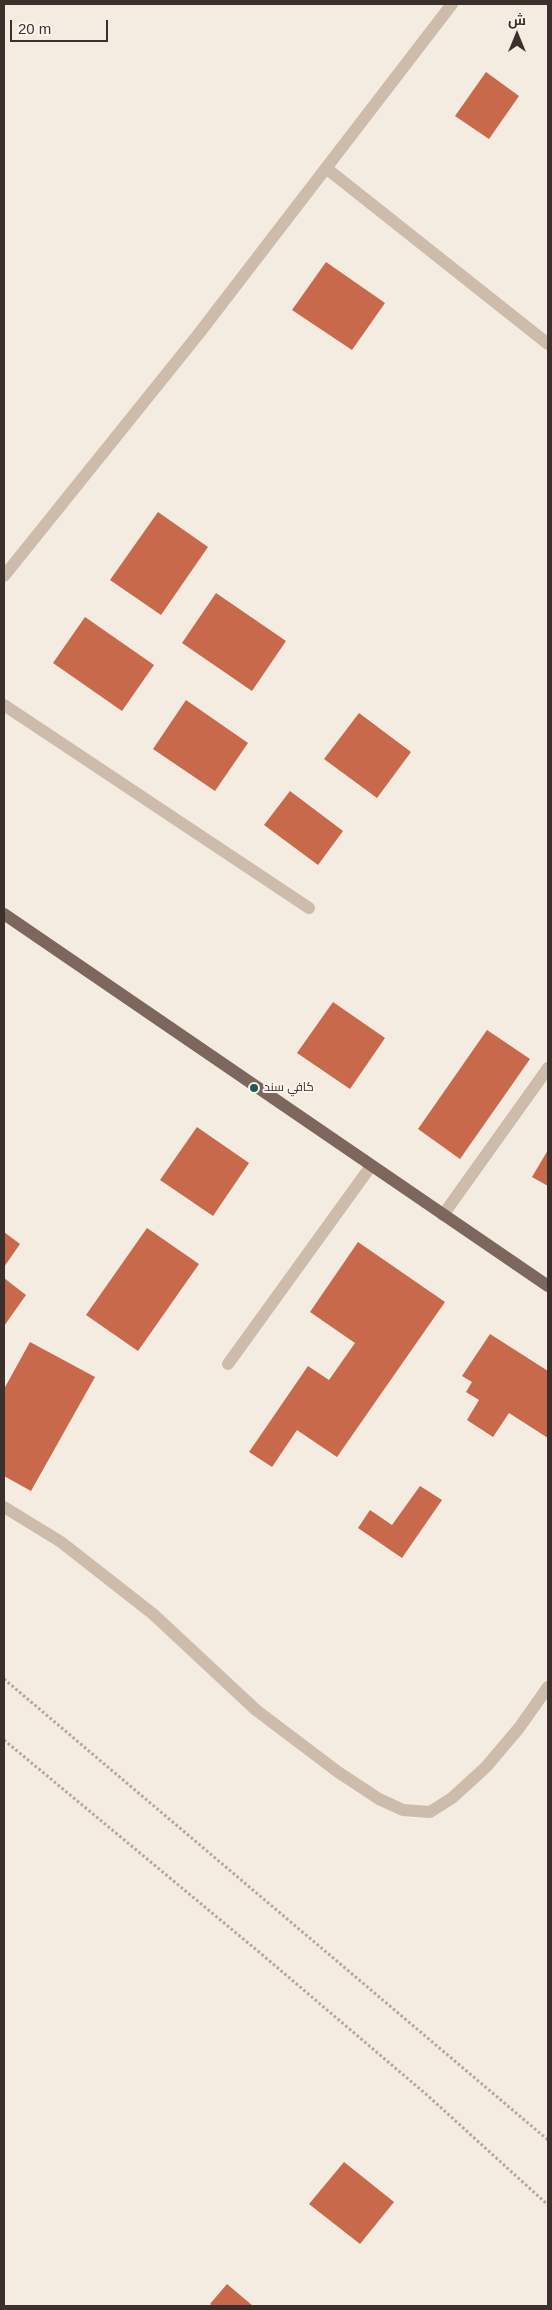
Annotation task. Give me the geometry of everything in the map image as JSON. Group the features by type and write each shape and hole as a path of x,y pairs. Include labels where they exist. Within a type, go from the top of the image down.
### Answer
{"main road":[{"path":"4,914 548,1286"}],"street":[{"path":"4,576 197,336 452,4"},
{"path":"326,168 548,344"},
{"path":"4,704 309,908"},
{"path":"443,1215 548,1068"},
{"path":"228,1364 371,1166"},
{"path":"4,1507 61,1542 153,1614 264,1715 338,1772 379,1799 403,1810 430,1812 452,1798 486,1767 519,1728 548,1687"}],"path":[{"path":"4,1679 548,2140"},
{"path":"4,1740 259,1952 427,2095 548,2205"}],"building":[{"path":"486,72 519,96 489,139 455,116"},
{"path":"326,262 385,303 352,350 292,310"},
{"path":"158,512 208,547 161,615 110,580"},
{"path":"216,593 286,641 252,691 182,643"},
{"path":"85,617 154,665 122,711 53,663"},
{"path":"186,700 248,743 215,791 153,749"},
{"path":"359,713 411,752 377,798 324,759"},
{"path":"290,791 343,831 318,865 264,825"},
{"path":"333,1002 385,1038 350,1089 297,1053"},
{"path":"487,1030 530,1059 460,1159 418,1129"},
{"path":"197,1127 249,1163 213,1216 160,1180"},
{"path":"548,1150 548,1186 532,1177"},
{"path":"147,1228 199,1264 138,1351 86,1315"},
{"path":"4,1232 20,1244 4,1267"},
{"path":"358,1242 445,1302 337,1457 297,1430 272,1467 249,1452 308,1366 329,1380 355,1343 310,1312"},
{"path":"4,1278 26,1295 4,1326"},
{"path":"490,1334 548,1371 548,1438 509,1413 493,1437 467,1420 479,1400 466,1392 472,1382 462,1376"},
{"path":"30,1342 95,1377 31,1491 4,1476 4,1389"},
{"path":"420,1486 442,1500 402,1558 358,1528 370,1510 392,1525"},
{"path":"344,2162 394,2202 360,2244 309,2204"},
{"path":"227,2284 253,2306 213,2306 210,2304"}],"place":[{"name":"كافي سند","path":"254,1088"}]}
